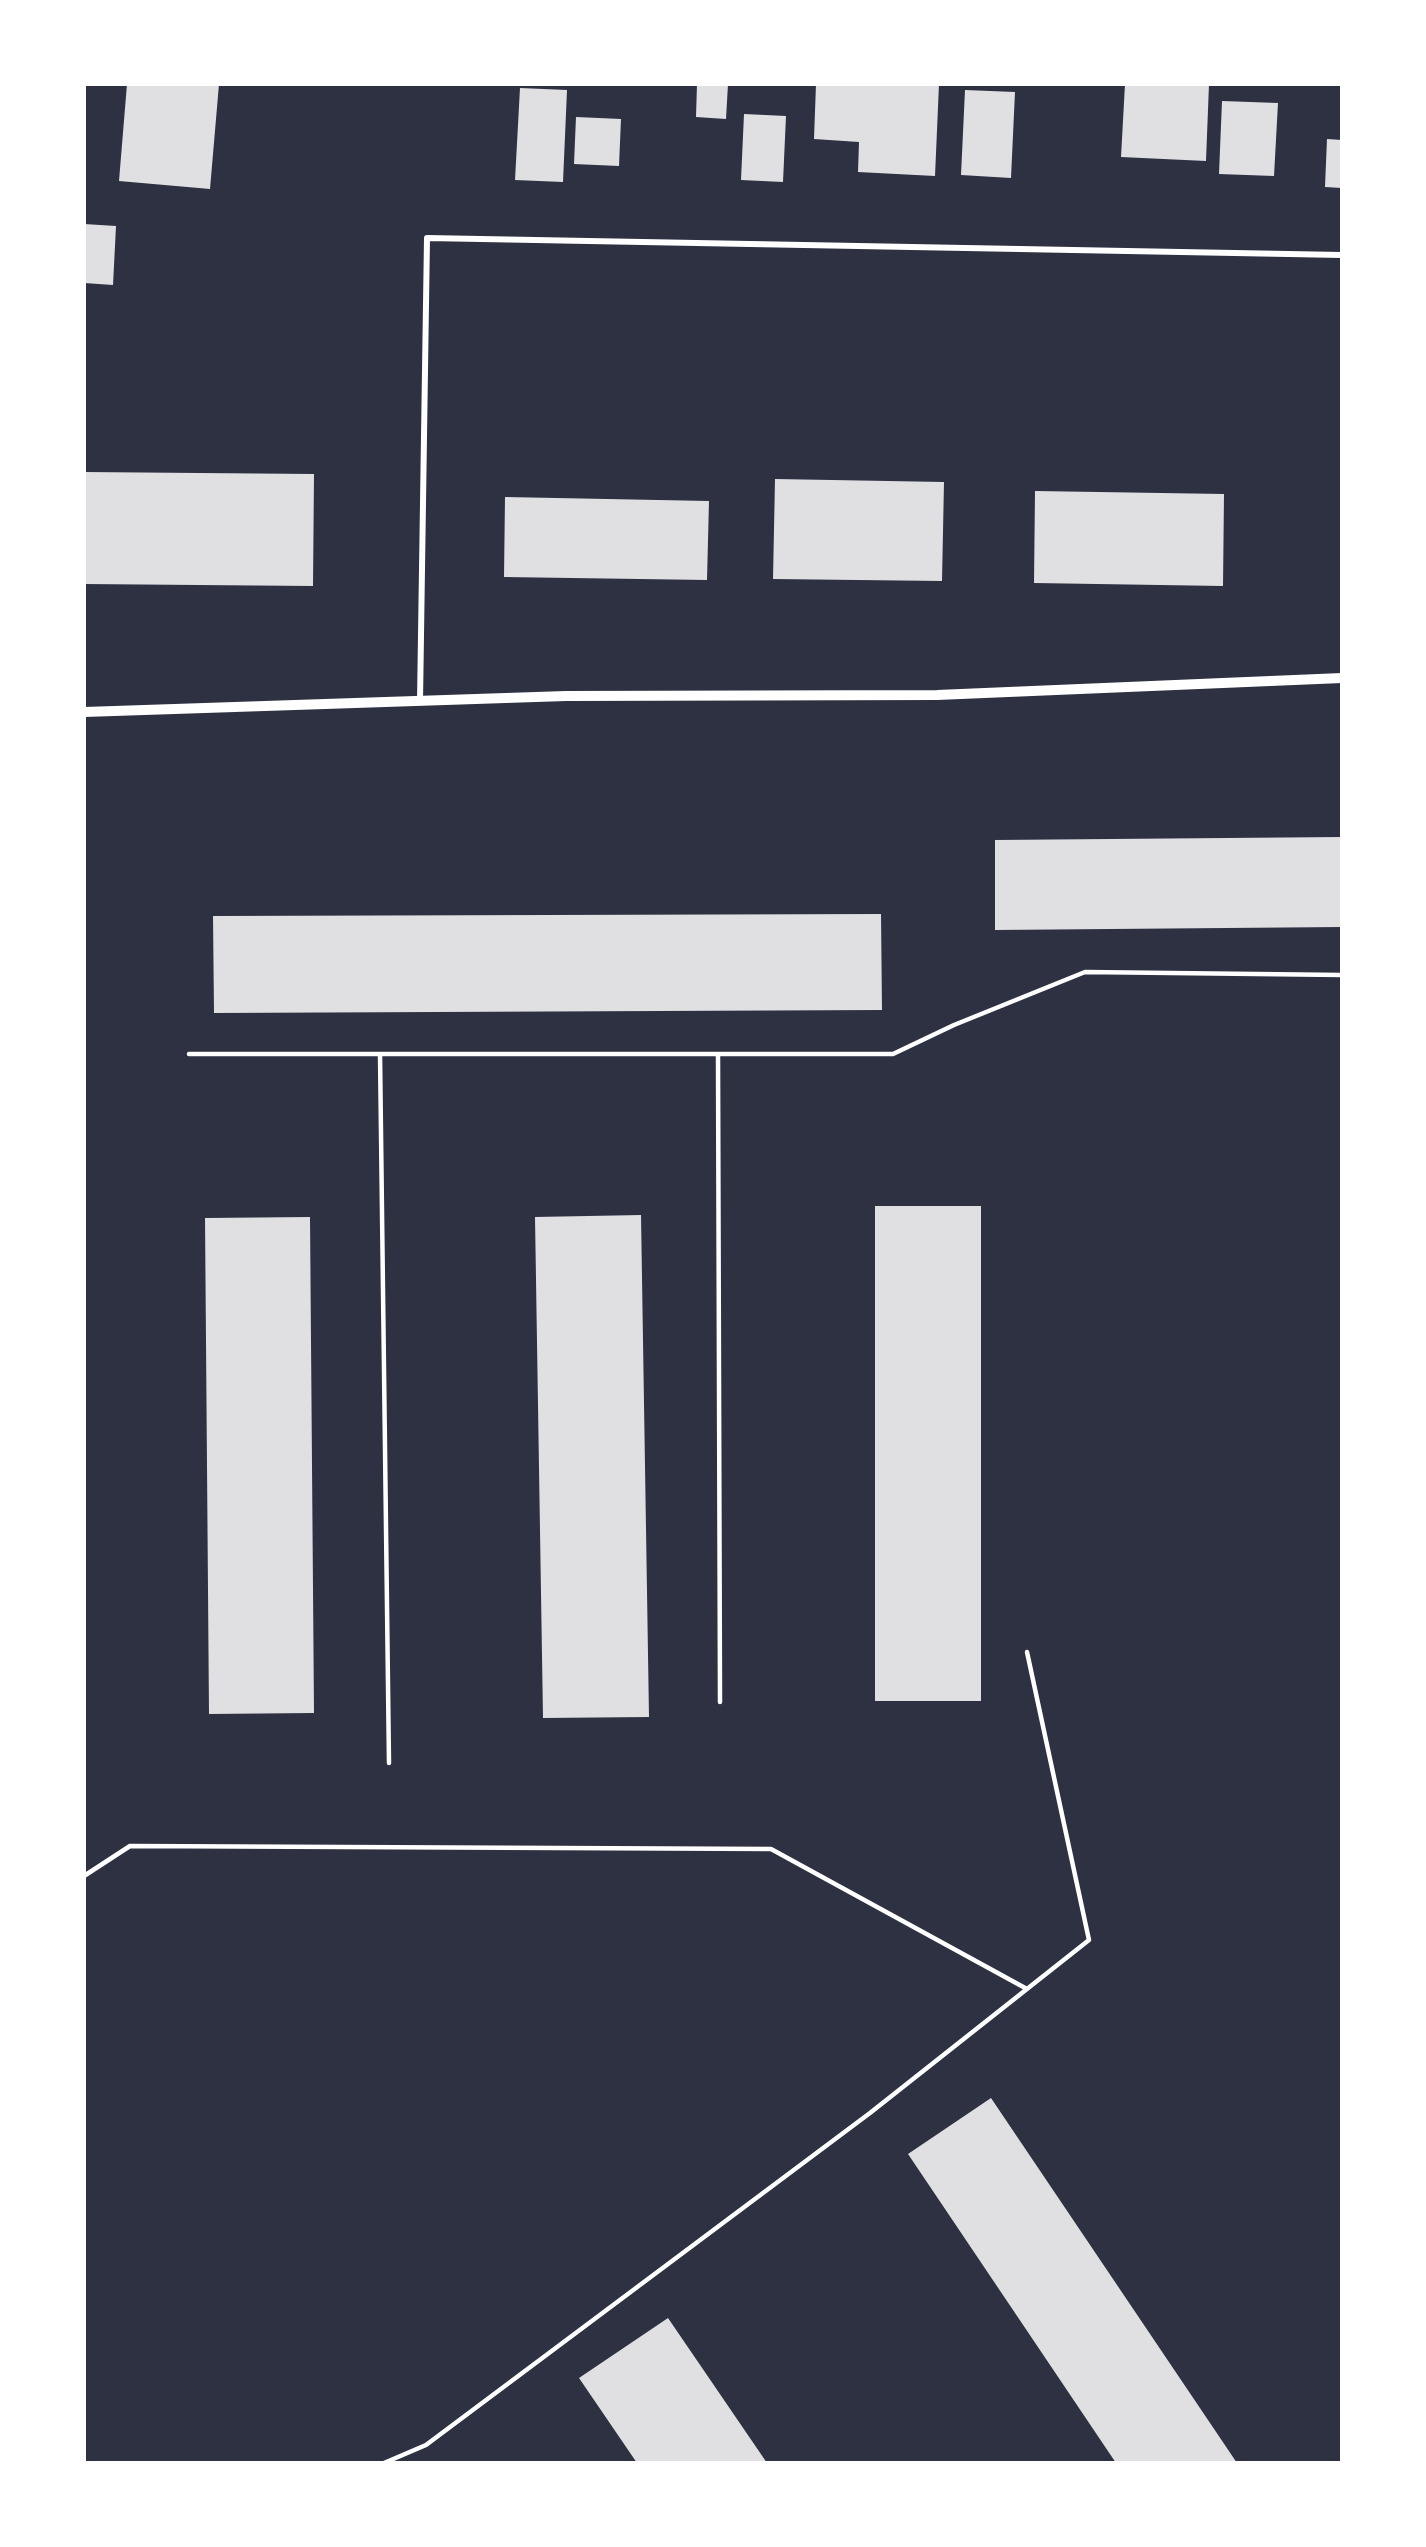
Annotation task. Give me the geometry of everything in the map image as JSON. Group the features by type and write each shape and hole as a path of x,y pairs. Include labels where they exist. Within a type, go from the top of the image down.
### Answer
{"street":[{"path":"420,701 427,238 1342,255"},
{"path":"84,712 566,696 937,695 1342,678"}],"lane":[{"path":"189,1054 893,1054 954,1024 1085,972 1342,975"},
{"path":"380,1054 389,1763"},
{"path":"718,1054 720,1702"},
{"path":"384,2463 426,2445 870,2113 1089,1940 1027,1652"},
{"path":"84,1876 130,1845 771,1849 1027,1989"}],"building":[{"path":"127,84 219,84 210,189 119,181"},
{"path":"697,84 728,84 726,119 696,117"},
{"path":"816,84 939,84 935,176 858,172 859,142 814,139"},
{"path":"1125,84 1209,84 1206,161 1121,157"},
{"path":"520,88 567,90 563,182 515,180"},
{"path":"965,90 1015,92 1011,178 961,175"},
{"path":"1222,101 1278,103 1274,176 1219,174"},
{"path":"744,114 786,116 783,182 741,180"},
{"path":"576,117 621,119 619,166 574,164"},
{"path":"1327,139 1342,140 1342,188 1325,187"},
{"path":"84,224 116,226 113,285 84,283"},
{"path":"84,472 314,474 313,586 84,584"},
{"path":"775,479 944,482 942,581 773,579"},
{"path":"1035,491 1224,494 1223,586 1034,583"},
{"path":"505,497 709,501 707,580 504,577"},
{"path":"1342,837 1342,927 995,930 995,840"},
{"path":"881,914 882,1010 214,1013 213,916"},
{"path":"875,1206 981,1206 981,1701 875,1701"},
{"path":"641,1215 649,1717 543,1718 535,1217"},
{"path":"310,1217 314,1713 209,1714 205,1218"},
{"path":"991,2098 1237,2463 1116,2463 908,2154"},
{"path":"668,2318 767,2463 637,2463 579,2378"}]}
